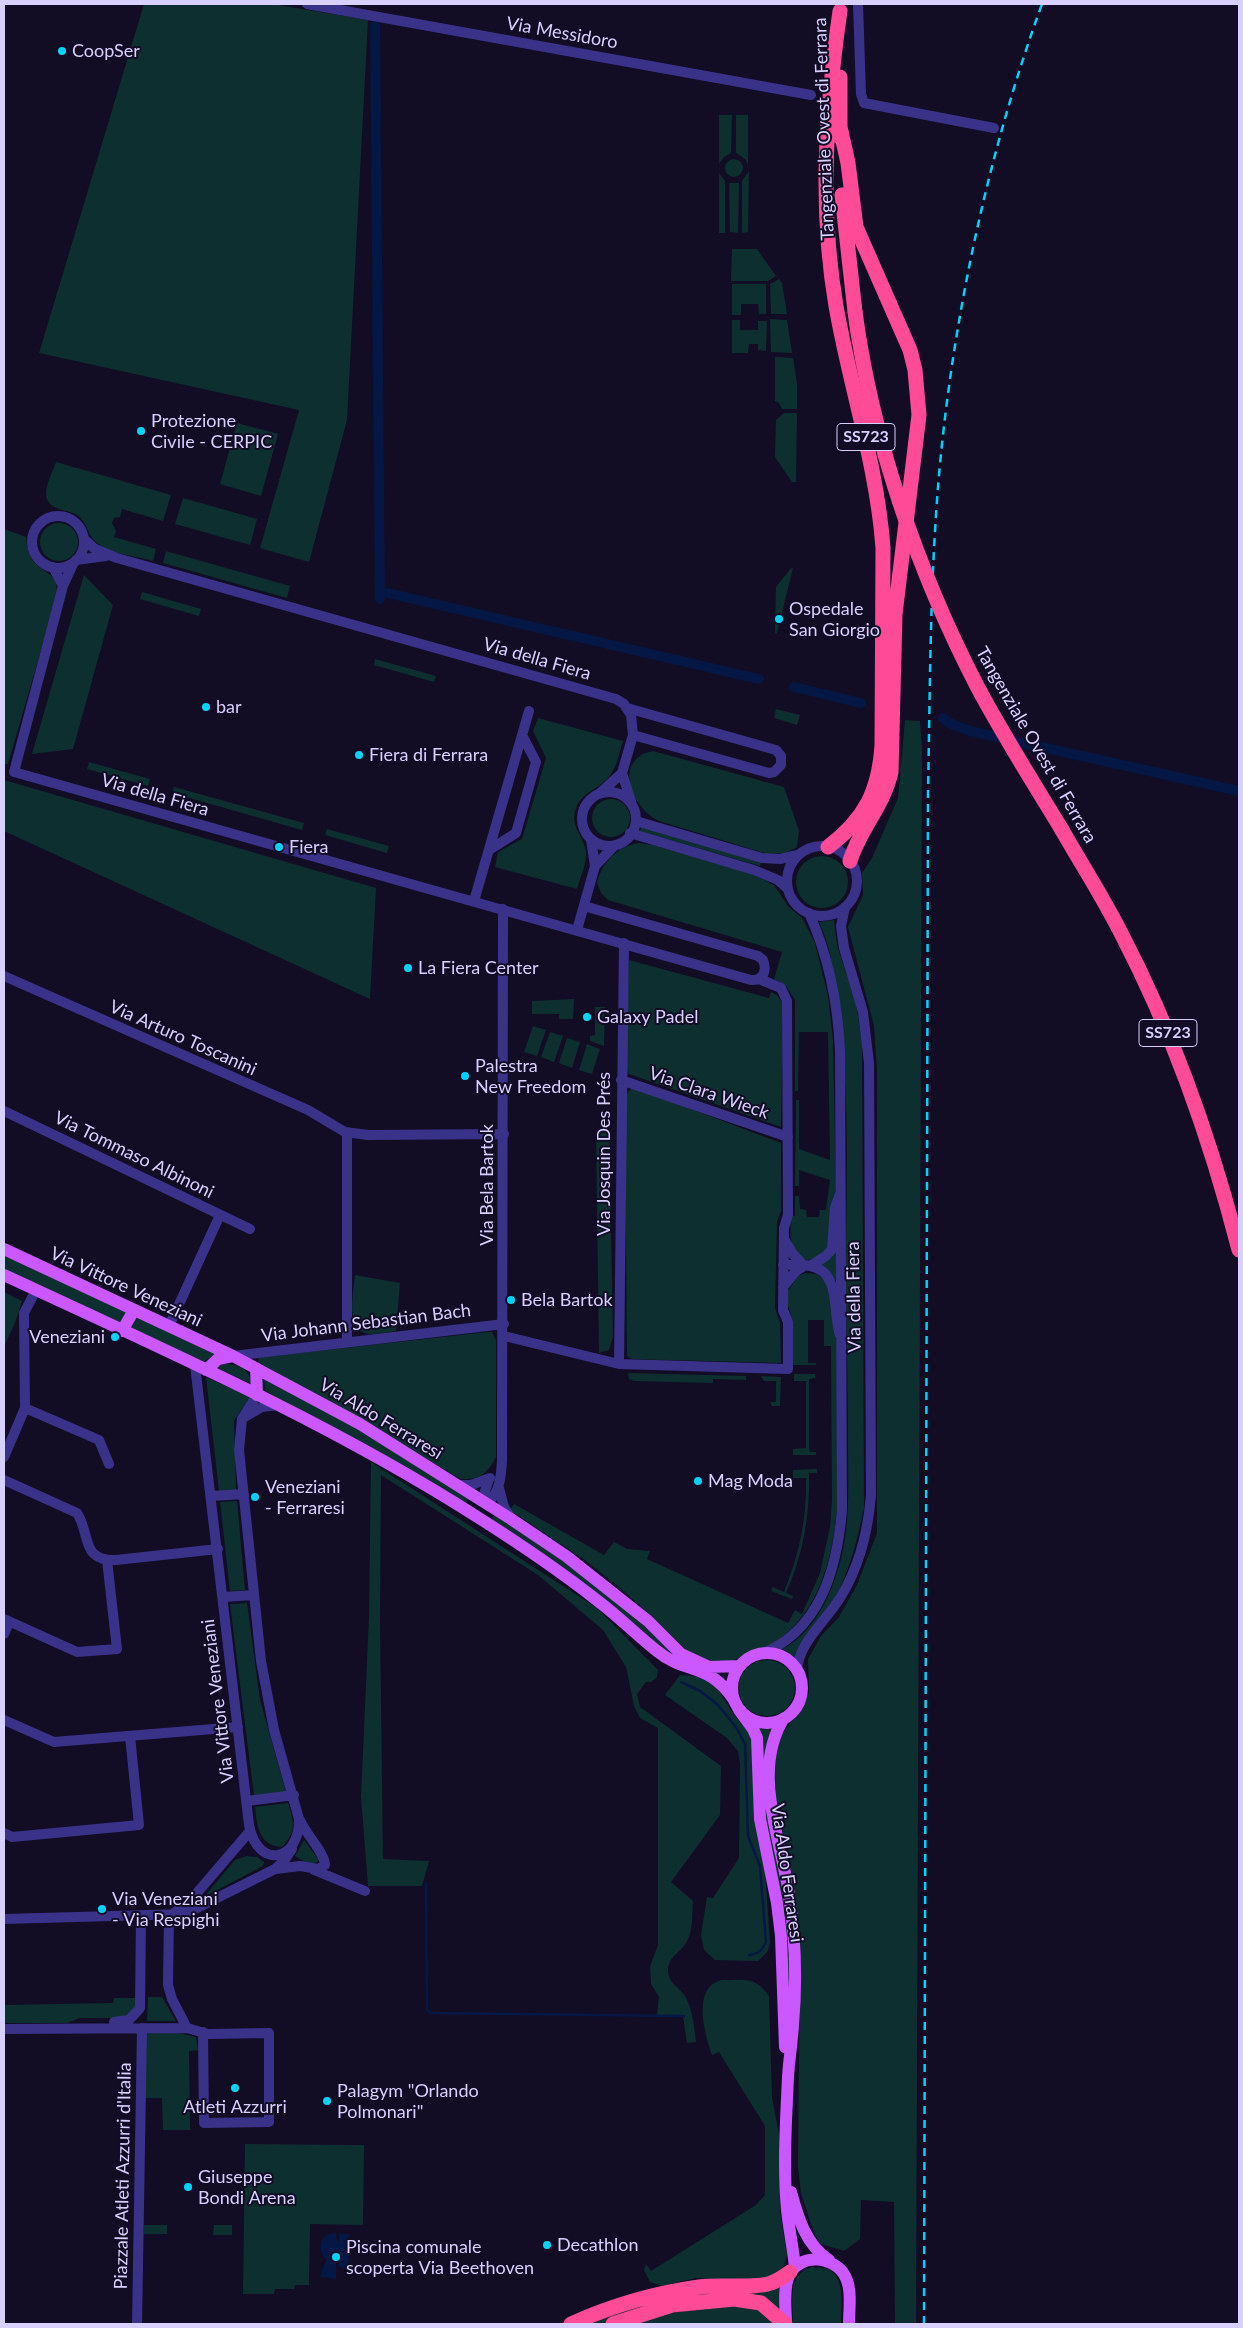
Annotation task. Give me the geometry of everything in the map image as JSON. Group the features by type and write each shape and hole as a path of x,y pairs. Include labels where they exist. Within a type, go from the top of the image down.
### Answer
{"highway":[{"name":"Tangenziale Ovest di Ferrara","path":"840,7 840,127 844,219 855,312 864,367 899,497 922,562 953,636 978,688 1123,936 1167,1031 1213,1153 1239,1250"},
{"name":"SS723","path":"828,847 848,831 866,808 878,776 882,745 883,548 881,521 873,466 836,306 827,211 827,124 840,7"},
{"name":"SS723","path":"840,127 856,227 910,350 915,370 919,406 894,621 891,772 883,797 857,842 850,861"},
{"path":"571,2324 613,2308 673,2292 710,2286 773,2283 793,2269"},
{"path":"613,2324 672,2305 720,2300 749,2300 761,2303 785,2324"}],"main road":[{"name":"Via Vittore Veneziani","path":"4,1249 256,1368"},
{"path":"4,1275 255,1394 258,1381 256,1368"},
{"path":"122,1331 134,1310"},
{"path":"200,1367 218,1359 233,1356"},
{"name":"Via Aldo Ferraresi","path":"256,1368 360,1424 511,1519 592,1576 648,1621 681,1654 709,1667 740,1666 758,1655"},
{"name":"Via Aldo Ferraresi","path":"255,1394 377,1456 478,1517 597,1600 668,1659 702,1671 724,1685 757,1738 760,1819 777,1903 781,1936 783,2021 788,2076"},
{"path":"478,1517 487,1504"},
{"path":"758,1655 778,1656 791,1664 797,1671"},
{"path":"736,1705 733,1679 740,1666"},
{"name":"Via Aldo Ferraresi","path":"785,2324 786,2283 793,2269 786,2178 788,2076 793,2023 794,1936 788,1890 772,1818 770,1770 772,1745 784,1718 796,1707 800,1697 801,1687 797,1671"},
{"name":"Via Aldo Ferraresi","path":"736,1705 746,1716 759,1722 769,1723 784,1718"},
{"name":"Via Aldo Ferraresi","path":"786,2178 801,2224 812,2244 841,2270 847,2280 849,2324"},
{"path":"793,2269 811,2260 832,2262"}],"street":[{"name":"Via Messidoro","path":"306,4 811,94"},
{"path":"858,4 861,94 864,103 994,128"},
{"name":"Via della Fiera","path":"117,558 100,556 75,561 64,567 53,567 41,560 34,548 34,534 41,523 54,516 68,518 79,527 84,539 95,549 117,558 612,698 627,708 776,750 781,756 781,765 774,772 769,773 633,735"},
{"name":"Via della Fiera","path":"84,539 82,551 63,586 14,772 751,980 759,979 779,986 786,995 788,1001 788,1215 784,1228 783,1310 788,1322 788,1369 619,1364"},
{"name":"Via della Fiera","path":"53,567 63,586"},
{"path":"577,930 595,866 591,840 584,827 585,810 590,800 622,773 633,735 633,725 627,708"},
{"path":"474,901 529,711"},
{"path":"489,850 516,833 536,762 522,736"},
{"path":"591,840 602,846 622,842 630,833 636,821 636,815 622,773"},
{"path":"599,794 604,792 618,793 631,802"},
{"path":"636,821 762,858 780,859 799,855 812,848 828,847 844,854 850,861"},
{"name":"Via della Fiera","path":"630,833 754,870 778,880 788,889 792,900 799,908 809,914 827,960 838,1027 843,1344 843,1497 841,1523 833,1567 821,1598 808,1620 776,1648 758,1655"},
{"path":"595,866 616,844"},
{"path":"788,889 789,870 799,855"},
{"name":"Via della Fiera","path":"797,1671 798,1660 804,1648 840,1598 856,1568 866,1534 871,1495 869,1063 863,1012 844,948 841,926 845,907 854,895 857,880 850,861"},
{"path":"584,906 758,956 766,966 765,972 759,979"},
{"path":"809,914 828,916 845,907"},
{"name":"Via Bela Bartok","path":"503,909 504,1336 502,1461 499,1485 501,1499 511,1519"},
{"name":"Via Josquin Des Prés","path":"619,1364 624,943"},
{"name":"Via Arturo Toscanini","path":"4,976 317,1114 347,1133 368,1136 504,1134"},
{"name":"Via Clara Wieck","path":"621,1080 788,1137"},
{"name":"Via Tommaso Albinoni","path":"4,1111 250,1229"},
{"path":"347,1133 347,1341"},
{"name":"Via della Fiera","path":"783,1287 796,1271 826,1256 832,1249 835,1208 842,1186"},
{"path":"169,1326 220,1215"},
{"name":"Via della Fiera","path":"784,1238 793,1254 807,1266 823,1272 832,1282 836,1323 843,1344"},
{"path":"783,1265 807,1266"},
{"path":"4,1457 25,1408 24,1313 36,1290"},
{"name":"Via Johann Sebastian Bach","path":"233,1356 347,1341 504,1324"},
{"path":"504,1336 619,1364"},
{"name":"Via Vittore Veneziani","path":"200,1367 198,1385 250,1832 257,1846 269,1856 278,1856 286,1852 296,1839"},
{"path":"255,1394 242,1419 239,1450 261,1661 272,1721 299,1819 307,1836 325,1861 322,1868 314,1870"},
{"path":"242,1419 262,1407 278,1406"},
{"path":"25,1408 99,1440 109,1464"},
{"path":"487,1504 484,1494 489,1479 502,1461"},
{"path":"457,1485 471,1486 489,1479"},
{"path":"4,1480 77,1513 91,1552 107,1560 218,1549"},
{"name":"Via Bela Bartok","path":"487,1504 494,1497 499,1485"},
{"path":"211,1496 244,1494"},
{"path":"4,1634 6,1620 77,1652 117,1649 107,1560"},
{"name":"Via Vittore Veneziani","path":"223,1597 254,1595"},
{"path":"4,1720 54,1742 238,1727"},
{"path":"4,1833 12,1836 139,1825 130,1736"},
{"name":"Via Vittore Veneziani","path":"247,1801 294,1796"},
{"path":"4,1919 169,1915 191,1912 275,1869 289,1856 296,1839 299,1819"},
{"path":"169,1915 178,1912 186,1906 250,1832"},
{"path":"275,1869 300,1866 365,1891"},
{"path":"169,1915 168,1985 172,1998 188,2028"},
{"path":"66,2028 84,2022 125,2021 138,2012 141,2004 142,1916"},
{"name":"Piazzale Atleti Azzurri d'Italia","path":"137,2324 142,2028"},
{"path":"4,2029 188,2028 203,2032 269,2033 269,2122 204,2122 203,2032"}],"green space":[{"path":"144,4 272,4 368,20 347,420 309,562 260,548 299,410 39,353"},
{"path":"719,115 732,115 731,153 724,157 719,164"},
{"path":"736,115 748,115 748,165 745,159 736,153"},
{"path":"734,159 740,162 743,168 740,174 734,177 728,174 725,168 728,162"},
{"path":"749,171 748,232 742,233 742,181"},
{"path":"719,173 725,181 725,233 719,233"},
{"path":"729,183 739,183 738,233 730,232"},
{"path":"732,249 757,249 776,276 768,281 731,281"},
{"path":"779,279 782,283 787,314 771,314 770,284"},
{"path":"732,284 766,284 766,314 759,314 758,304 741,304 741,315 732,315"},
{"path":"770,319 787,320 792,353 771,352"},
{"path":"732,320 740,320 740,330 758,330 758,321 767,321 766,351 758,350 758,344 749,344 748,353 732,353"},
{"path":"775,357 793,358 797,384 797,409 782,409 779,403 775,401"},
{"path":"784,413 797,413 796,482 792,482 775,457 776,420"},
{"path":"237,423 278,434 261,496 220,484"},
{"path":"56,462 171,495 163,521 122,509 120,517 114,518 112,523 116,531 114,537 156,549 153,561 122,554 100,545 94,540 83,521 77,515 56,508 49,503 46,491"},
{"path":"183,498 257,519 250,545 175,524"},
{"path":"59,523 72,529 78,542 72,555 59,561 46,555 40,542 46,529"},
{"path":"4,529 26,537 31,557 35,563 54,578 57,591 8,764 4,765"},
{"path":"166,551 290,586 287,598 163,563"},
{"path":"793,568 777,633 775,633 776,587"},
{"path":"84,575 113,605 73,749 32,754"},
{"path":"142,592 201,609 199,616 140,599"},
{"path":"375,659 436,676 434,682 374,665"},
{"path":"776,709 800,715 797,725 774,718"},
{"path":"538,718 623,741 612,773 605,781 582,798 574,814 574,820 586,852 577,889 495,867 498,852 522,839 546,758 533,731"},
{"path":"905,720 920,721 922,750 916,2324 895,2324 894,2202 861,2200 860,2239 844,2251 819,2243 801,2193 798,2167 800,1944 790,1862 776,1803 776,1755 780,1737 802,1708 809,1692 808,1659 821,1636 839,1617 857,1585 877,1533 877,1070 874,1026 848,927 863,895 862,873 872,858 898,798"},
{"path":"653,751 784,787 799,831 797,847 786,853 768,854 662,822 651,816 635,797 630,785 629,774 632,764 640,756"},
{"path":"89,762 150,779 148,786 87,769"},
{"path":"4,780 376,888 370,999 4,831"},
{"path":"174,787 304,823 302,830 172,793"},
{"path":"611,799 625,804 630,818 625,832 611,837 597,832 592,818 597,804"},
{"path":"641,827 761,862 760,866 640,831"},
{"path":"327,829 389,846 387,853 325,835"},
{"path":"639,843 653,845 755,875 774,885 788,906 802,918 815,943 828,996 833,1040 836,1188 828,1249 815,1258 807,1260 801,1258 793,1246 791,1222 793,1216 795,1216 795,1196 799,1196 800,1209 806,1210 807,1217 819,1217 820,1210 826,1210 830,1180 799,1170 799,1186 795,1186 796,1100 799,1100 799,1149 830,1160 828,1032 799,1032 798,1091 795,1091 795,1000 786,986 774,979 782,952 608,900 601,893 597,883 599,875 607,862 618,851"},
{"path":"817,856 827,856 841,863 848,877 848,887 841,901 827,908 817,908 807,904 800,897 796,887 796,877 800,867 807,860"},
{"path":"834,920 837,945 856,1004 862,1042 864,1508 859,1532 840,1588 794,1657 782,1649 806,1631 816,1618 831,1590 844,1545 848,1507 845,1080 834,974 827,942 819,922"},
{"path":"629,960 769,998 771,992 777,995 783,1004 781,1127 629,1074 626,1069"},
{"path":"574,999 573,1019 559,1019 559,1014 532,1014 532,1001"},
{"path":"595,1007 605,1007 604,1046 590,1041 590,1036 595,1035"},
{"path":"533,1026 546,1030 537,1056 524,1052"},
{"path":"550,1032 563,1036 554,1062 541,1057"},
{"path":"567,1038 580,1042 572,1068 559,1063"},
{"path":"587,1044 600,1049 592,1074 579,1070"},
{"path":"632,1088 781,1143 781,1211 777,1222 775,1308 780,1323 781,1363 632,1359 627,1356 625,1104 628,1092"},
{"path":"596,1130 609,1131 613,1337 609,1350 599,1353"},
{"path":"836,1249 837,1282 832,1275 815,1266"},
{"path":"4,1252 127,1310 120,1324 4,1269"},
{"path":"805,1273 816,1274 828,1281 837,1345 838,1501 832,1543 821,1584 800,1620 785,1635 767,1647 720,1665 687,1651 624,1591 585,1560 510,1510 514,1504 604,1555 614,1542 627,1549 650,1551 647,1559 788,1623 795,1610 802,1614 820,1573 830,1527 832,1500 831,1346 824,1346 824,1320 808,1320 808,1363 816,1363 816,1365 793,1365 793,1321 788,1306 788,1291 798,1276"},
{"path":"355,1275 400,1283 396,1331 369,1334 361,1331 356,1326 352,1309"},
{"path":"4,1292 22,1301 4,1347"},
{"path":"137,1315 218,1354 202,1362 131,1328"},
{"path":"492,1332 496,1340 496,1457 483,1474 468,1479 461,1479 258,1362 259,1358 265,1357"},
{"path":"223,1364 242,1368 249,1375 253,1385 216,1367"},
{"path":"628,1373 746,1376 746,1380 713,1379 713,1383 634,1381 629,1379"},
{"path":"794,1374 815,1374 815,1378 809,1379 809,1448 810,1452 816,1452 816,1455 793,1455 793,1449 806,1448 806,1381 794,1381"},
{"path":"761,1376 781,1377 780,1406 772,1406 770,1402 776,1402 776,1381 764,1381"},
{"path":"206,1377 250,1397 234,1421 236,1490 219,1491"},
{"path":"263,1377 334,1414 471,1497 463,1505 266,1391"},
{"path":"371,1462 597,1608 658,1670 657,1677 651,1682 646,1682 637,1694 640,1707 721,1766 720,1815 671,1882 693,1901 690,1935 683,1947 670,1961 668,1971 672,1982 688,2001 696,2042 687,2043 683,2016 657,2015 659,1997 651,1984 650,1966 658,1945 658,1728 640,1718 634,1706 626,1667 603,1630 538,1575 381,1475 380,1621 383,1859 429,1861 422,1886 368,1886 361,1797 369,1616"},
{"path":"817,1469 817,1473 809,1473 807,1519 797,1564 786,1593 793,1596 792,1599 771,1591 773,1587 784,1592 801,1536 806,1478 793,1478 793,1470"},
{"path":"237,1501 245,1590 230,1591 220,1502"},
{"path":"495,1513 531,1536 647,1627 670,1650 668,1654 491,1521"},
{"path":"247,1603 260,1700 286,1792 254,1796 230,1604"},
{"path":"767,1660 778,1662 787,1668 793,1677 795,1688 793,1699 787,1708 778,1714 767,1716 756,1714 747,1708 741,1699 739,1688 741,1677 747,1668 756,1662"},
{"path":"680,1675 703,1678 716,1687 750,1736 753,1748 765,1869 770,1943 768,1951 758,1961 715,1960 704,1950 701,1935 707,1897 713,1898 739,1858 740,1764 738,1751 727,1738 665,1695"},
{"path":"759,1728 773,1728 770,1735 787,1908 791,2020 765,1827"},
{"path":"288,1803 293,1821 292,1831 287,1842 282,1847 274,1846 264,1839 258,1828 255,1807"},
{"path":"304,1840 319,1860 312,1866 295,1856"},
{"path":"246,1856 257,1857 264,1862 263,1866 204,1897 235,1860"},
{"path":"722,1980 748,1980 754,1982 769,1996 772,2098 779,2134 780,2211 787,2255 784,2266 770,2279 696,2278 662,2286 650,2282 644,2270 646,2264 651,2271 756,2205 765,2195 765,2126 719,2052 712,2055 706,2035 703,2001 706,1992 712,1984"},
{"path":"148,1997 162,1997 176,2021 147,2021"},
{"path":"114,1998 136,1998 136,2007 126,2018 80,2018 67,2023 4,2023 4,2005 113,2003"},
{"path":"145,2032 179,2033 196,2037 198,2050 189,2051 190,2130 163,2130 162,2098 145,2098"},
{"path":"245,2144 364,2145 363,2225 310,2224 309,2285 295,2285 294,2289 275,2289 274,2294 243,2294"},
{"path":"144,2225 167,2225 167,2234 144,2234"},
{"path":"214,2225 232,2225 232,2235 213,2235"},
{"path":"812,2267 829,2269 838,2280 842,2302 841,2324 793,2324 792,2298 795,2283 798,2276"},
{"path":"780,2283 780,2310 766,2299 651,2306 601,2324 582,2324 668,2297"},
{"path":"736,2305 758,2309 774,2324 629,2324 661,2314"}],"water":[{"name":"Piscina comunale scoperta Via Beethoven","path":"336,2233 337,2242 339,2242 339,2233 349,2234 348,2268 339,2267 339,2261 336,2261 336,2279 320,2277 326,2260 323,2257 321,2242 328,2234"}],"waterway":[{"path":"375,26 380,599"},
{"path":"379,591 759,679"},
{"path":"794,687 861,703"},
{"path":"943,718 949,723 970,731 1239,791"},
{"path":"681,1682 700,1691 717,1704 736,1727 745,1744 748,1836 760,1866 766,1942 760,1951 749,1955"},
{"path":"426,1883 427,2010 431,2013 684,2016"}],"railway":[{"path":"924,2324 928,793 933,564 944,427 952,365 974,242 1004,121 1042,4"}],"place":[{"name":"CoopSer","path":"62,51"},
{"name":"Protezione Civile - CERPIC","path":"141,431"},
{"name":"Ospedale San Giorgio","path":"779,619"},
{"name":"bar","path":"206,707"},
{"name":"Fiera di Ferrara","path":"359,755"},
{"name":"Fiera","path":"279,847"},
{"name":"La Fiera Center","path":"408,968"},
{"name":"Galaxy Padel","path":"587,1017"},
{"name":"Palestra New Freedom","path":"465,1076"},
{"name":"Bela Bartok","path":"511,1300"},
{"name":"Veneziani","path":"115,1337"},
{"name":"Mag Moda","path":"698,1481"},
{"name":"Veneziani - Ferraresi","path":"255,1497"},
{"name":"Via Veneziani - Via Respighi","path":"102,1909"},
{"name":"Atleti Azzurri","path":"235,2088"},
{"name":"Palagym \"Orlando Polmonari\"","path":"327,2101"},
{"name":"Giuseppe Bondi Arena","path":"188,2187"},
{"name":"Decathlon","path":"547,2245"},
{"name":"Piscina comunale scoperta Via Beethoven","path":"336,2257"}]}
